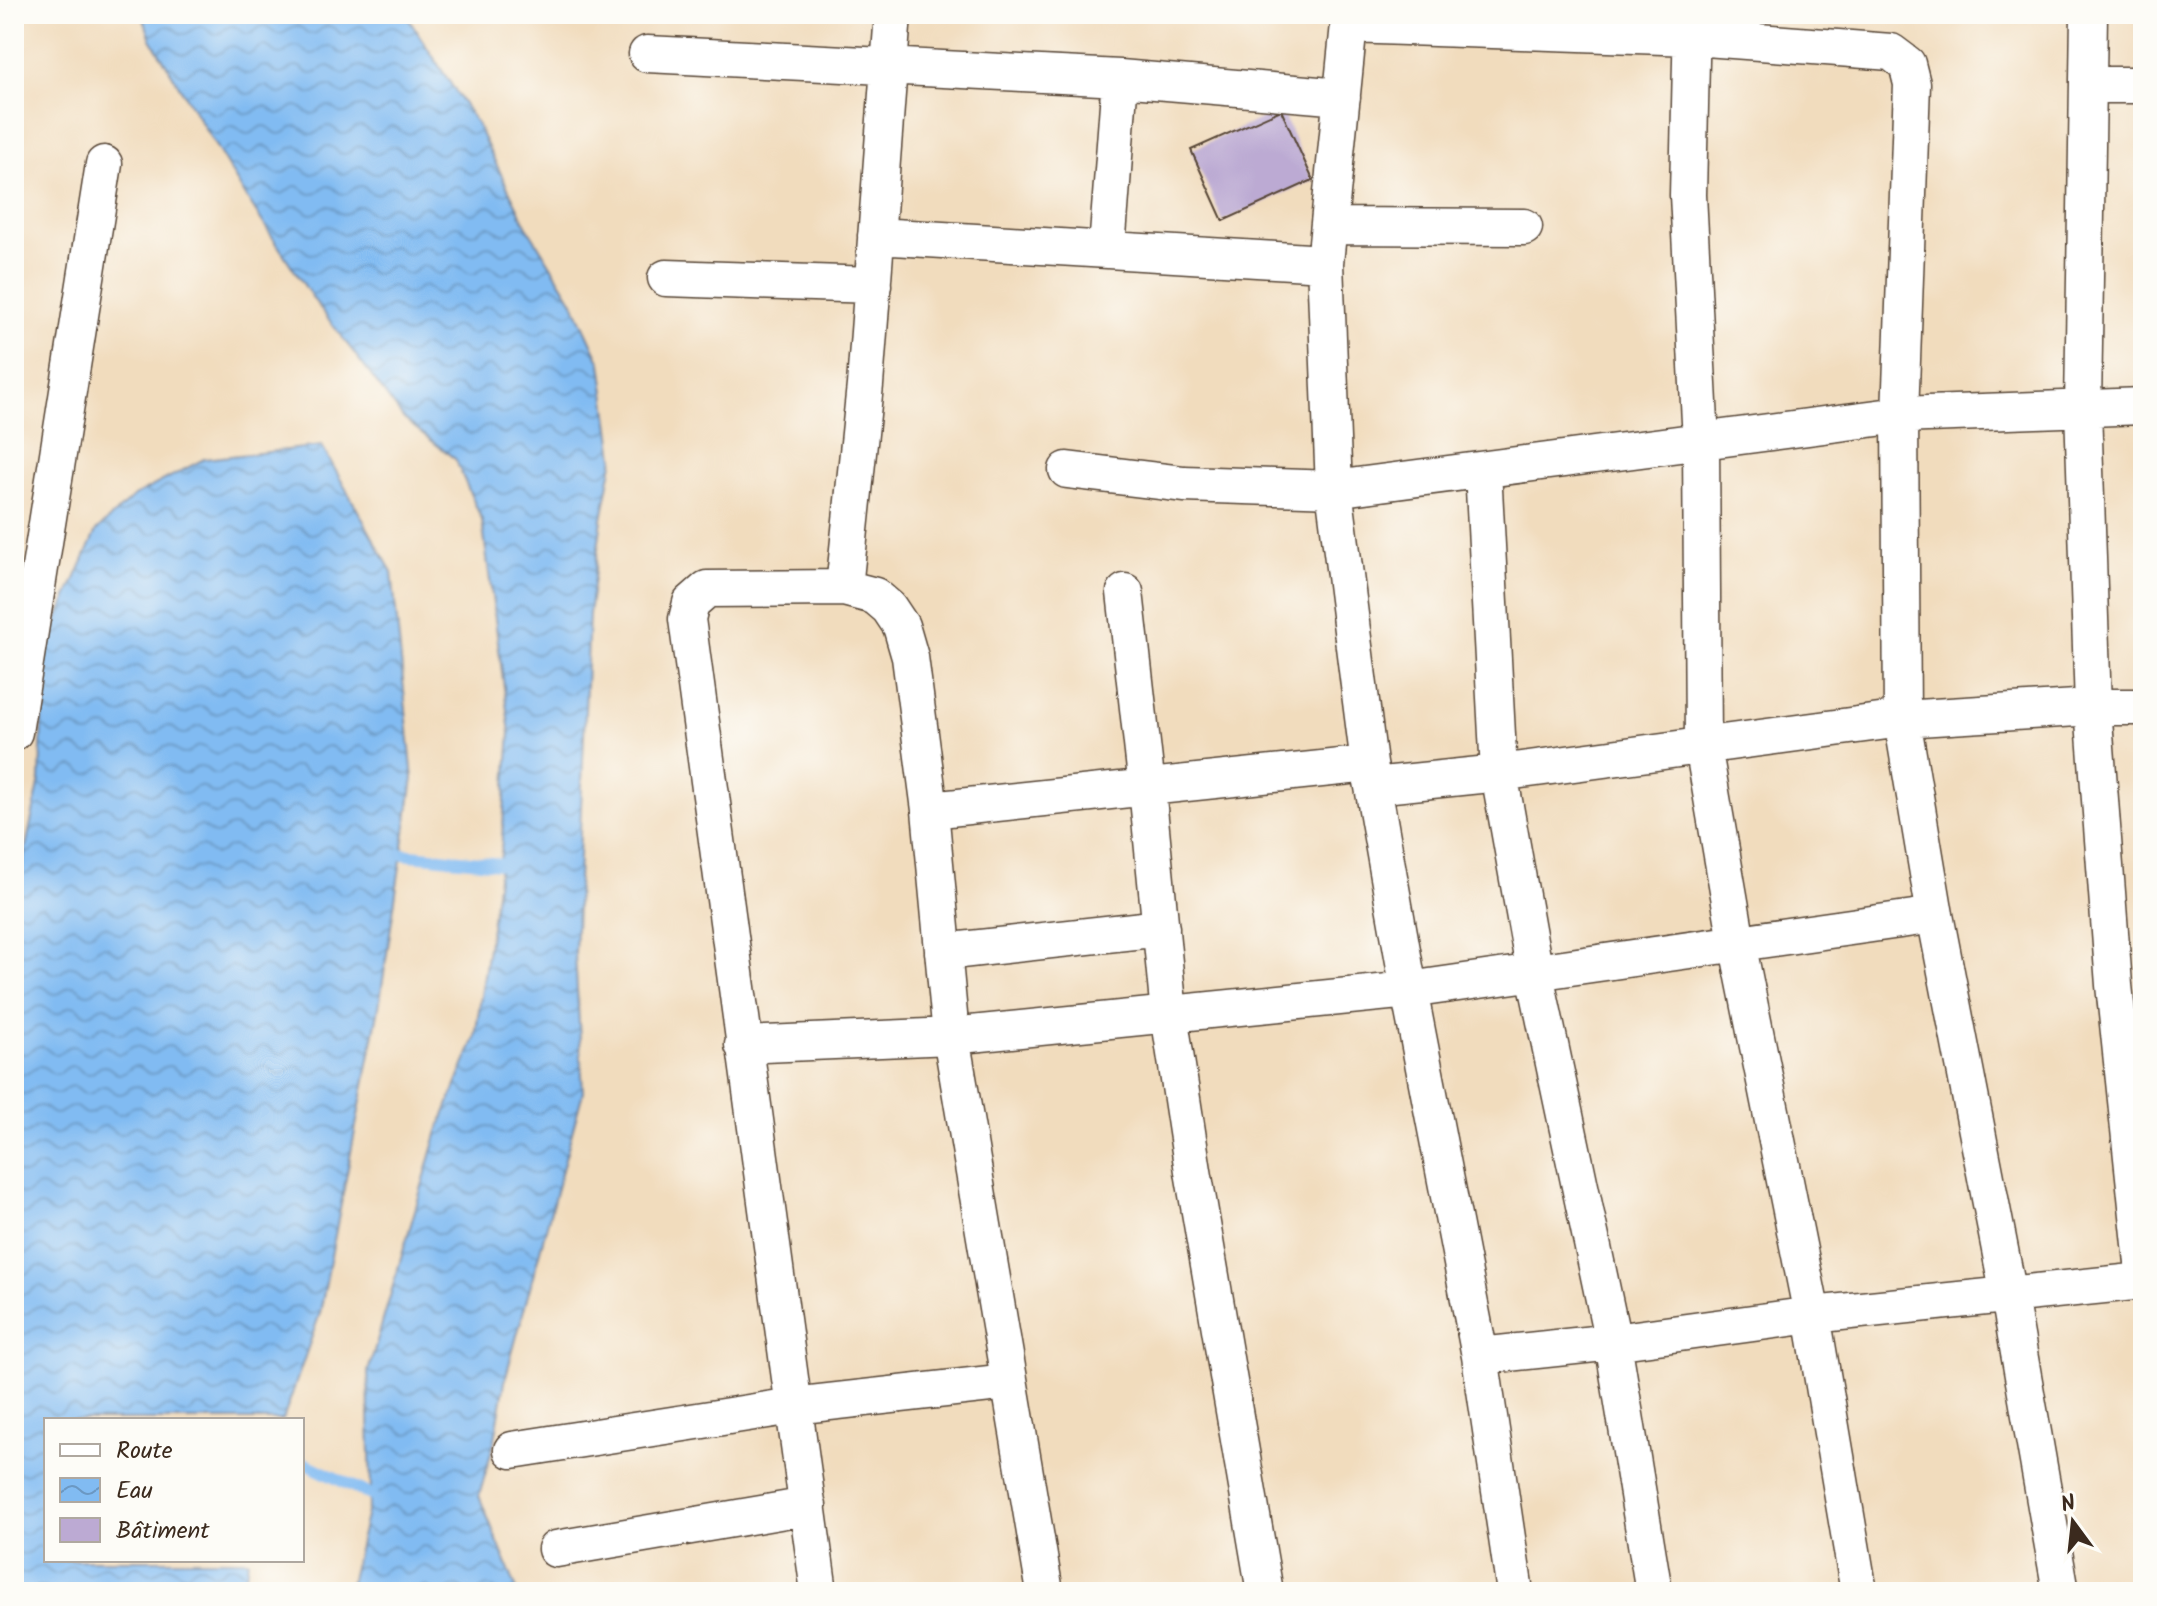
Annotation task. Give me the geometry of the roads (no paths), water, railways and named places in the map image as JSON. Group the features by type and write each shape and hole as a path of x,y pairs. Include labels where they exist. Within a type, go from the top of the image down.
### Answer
{"street":[{"path":"844,588 873,285 893,14"},
{"path":"2089,14 2083,409 2093,707 2114,985 2143,1263"},
{"path":"1515,1592 1480,1356 1371,775 1334,489 1325,263 1350,20 1692,26 1891,52 1907,64 1912,84 1900,415 1902,719 1935,915 2009,1296 2050,1590"},
{"path":"1692,26 1688,195 1701,441 1703,746 1737,942 1812,1315 1859,1592"},
{"path":"647,54 1120,78 1342,97"},
{"path":"1107,249 1120,78"},
{"path":"2088,85 2143,85"},
{"path":"14,732 104,164"},
{"path":"1330,226 1524,227"},
{"path":"876,236 1325,263"},
{"path":"666,278 873,285"},
{"path":"1067,470 1184,484 1334,489 1900,415 2143,406"},
{"path":"1483,470 1499,773 1535,974 1613,1342 1654,1592"},
{"path":"819,1592 687,619 691,603 707,589 844,588 875,596 889,608 901,626 910,657 930,810 951,1036 1045,1592"},
{"path":"1125,592 1169,1014 1265,1592"},
{"path":"930,810 1147,788 1371,775 1499,773 1902,719 2093,707 2143,707"},
{"path":"743,1045 951,1036 1409,990 1935,915"},
{"path":"943,952 1161,928"},
{"path":"1480,1356 1613,1342 1812,1315 2143,1281"},
{"path":"512,1450 793,1406 1008,1382"},
{"path":"556,1549 808,1506"}],"water":[{"path":"142,14 402,14 410,21 476,123 526,225 572,300 601,363 614,457 589,614 575,954 583,1092 506,1376 495,1439 479,1496 518,1592 348,1592 371,1495 368,1372 438,1131 475,1038 500,864 510,733 482,520 455,459 404,419 314,300 248,200 151,39"},
{"path":"322,446 392,572 413,779 379,1007 320,1313 284,1418 44,1418 44,1562 248,1562 244,1592 14,1592 14,903 40,780 44,650 96,531 134,496 204,459"}],"waterway":[{"path":"401,854 500,864"},
{"path":"304,1463 371,1495"}]}
